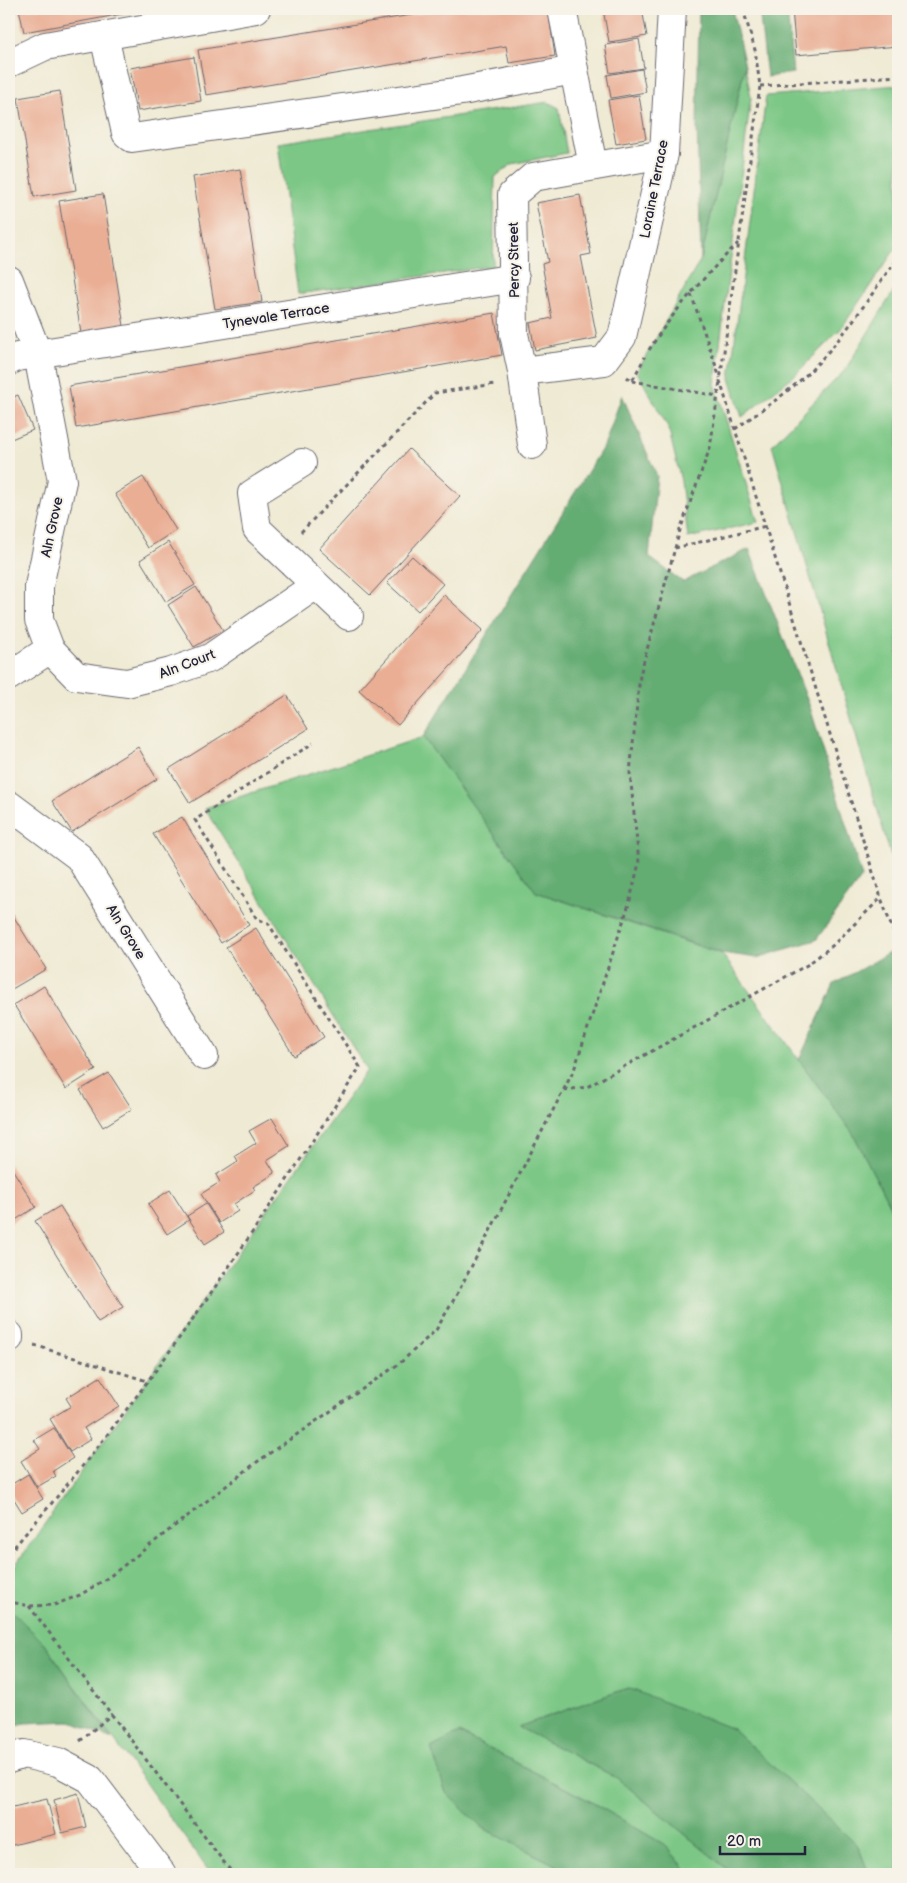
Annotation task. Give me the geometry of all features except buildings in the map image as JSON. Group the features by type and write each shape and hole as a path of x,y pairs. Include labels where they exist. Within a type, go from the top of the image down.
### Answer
{"street":[{"path":"9,63 45,46 104,36 149,18 256,9"},
{"path":"562,9 592,166"},
{"name":"Loraine Terrace","path":"604,361 622,337 664,154 672,9"},
{"path":"104,36 126,133 132,138 452,92 574,70"},
{"name":"Percy Street","path":"532,445 514,334 515,278 512,195 533,176 664,154"},
{"name":"Tynevale Terrace","path":"9,361 17,357 515,278"},
{"name":"Aln Grove","path":"9,280 38,354 62,481 39,586 39,620 50,649"},
{"path":"522,375 604,361"},
{"path":"302,463 252,494 257,529 349,616"},
{"name":"Aln Court","path":"50,649 76,676 127,683 171,672 210,658 316,585"},
{"path":"9,676 50,649"},
{"name":"Aln Grove","path":"9,806 79,857 204,1056"},
{"path":"9,1759 24,1754 58,1762 90,1778 162,1874"}],"path":[{"path":"9,1602 29,1606 54,1604 80,1595 109,1577 257,1462 400,1363 420,1347 436,1330 456,1296 574,1070 629,904 639,863 630,773 640,675 675,548 710,448 760,86 755,50 743,9"},
{"path":"760,86 898,76"},
{"path":"632,381 663,329 706,275 738,243"},
{"path":"735,428 789,389 816,366 843,335 898,257"},
{"path":"691,294 898,944"},
{"path":"604,361 632,381 718,396"},
{"path":"282,552 435,393 522,375"},
{"path":"675,548 766,526"},
{"path":"9,1553 96,1450 147,1381 266,1214 360,1067 268,923 257,919 195,820 313,743"},
{"path":"564,1090 587,1087 785,979 832,946 882,898"},
{"path":"9,1337 147,1381"},
{"path":"29,1606 234,1874"},
{"path":"58,1762 112,1714"}],"green space":[{"path":"699,9 732,9 745,66 701,259 697,128"},
{"path":"759,9 787,9 793,73 767,77"},
{"path":"745,66 751,97 715,384 758,522 688,538 681,481 668,427 637,372 701,259"},
{"path":"898,85 898,245 840,330 796,374 742,417 730,378 766,96"},
{"path":"548,102 559,108 567,153 512,164 495,177 493,266 298,294 278,143"},
{"path":"898,284 898,881 772,445 845,370"},
{"path":"622,395 657,476 649,557 683,582 749,549 810,707 862,877 816,940 757,958 722,953 536,892 423,737 605,444"},
{"path":"423,737 536,892 722,954 854,1135 898,1222 898,1874 869,1874 858,1846 628,1688 519,1727 617,1778 733,1874 690,1874 665,1845 588,1800 459,1733 481,1827 573,1874 211,1874 44,1643 9,1608 9,1574 367,1070 205,808"},
{"path":"898,948 898,1222 854,1135 799,1060 834,984"},
{"path":"9,1608 44,1643 112,1739 70,1721 25,1723 9,1727"},
{"path":"628,1688 733,1729 858,1846 869,1874 733,1874 617,1778 518,1727"},
{"path":"459,1733 588,1800 665,1845 690,1874 573,1874 481,1827 446,1793 431,1748"}]}
